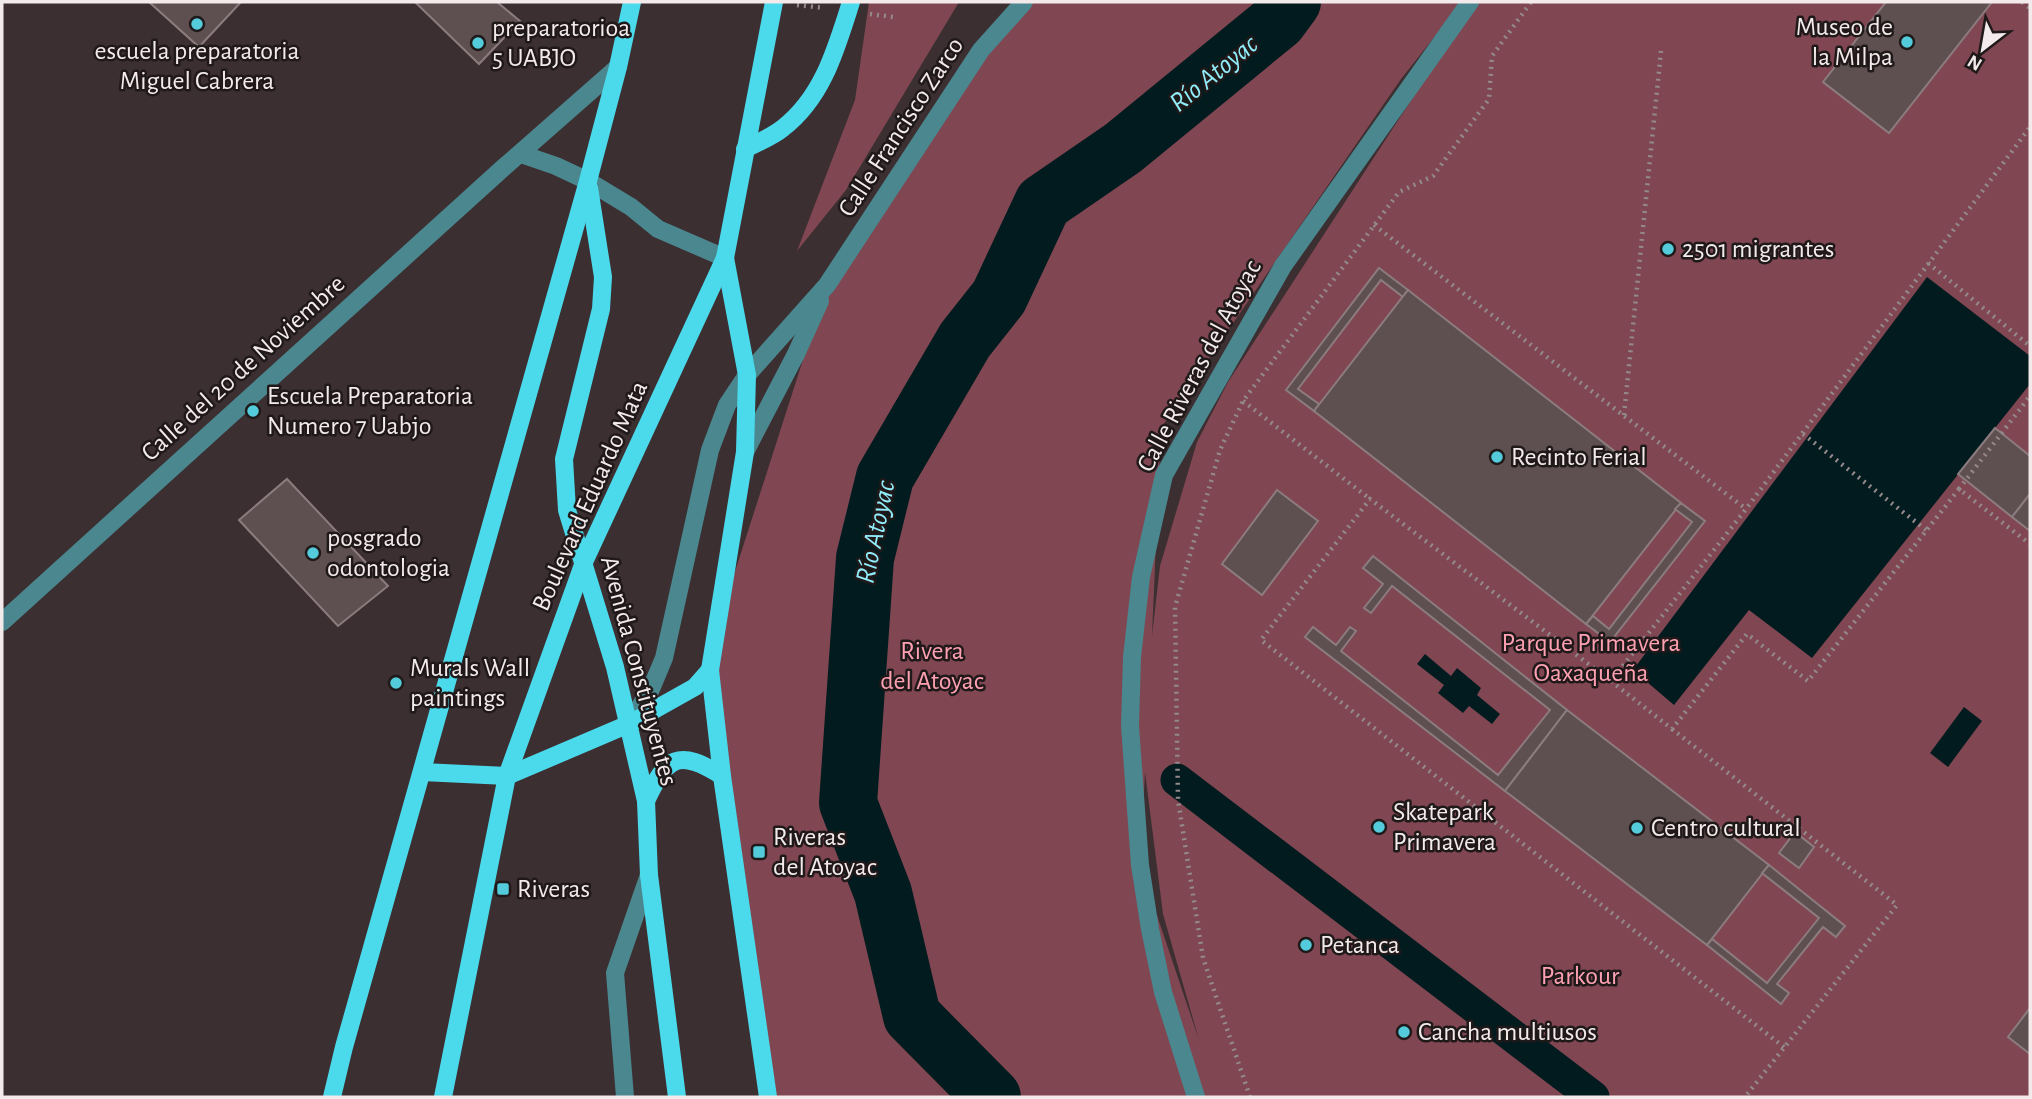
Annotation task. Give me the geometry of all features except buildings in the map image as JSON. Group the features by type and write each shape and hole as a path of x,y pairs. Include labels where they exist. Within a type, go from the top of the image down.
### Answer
{"main road":[{"path":"332,1097 588,181 632,2"},
{"name":"Boulevard Eduardo Mata","path":"443,1097 507,776 584,562 725,258 774,2"},
{"path":"745,149 782,129 813,99 833,58 851,2"},
{"name":"Avenida Constituyentes","path":"588,181 603,277 601,309 564,459 567,510 629,724 646,801 649,875 677,1097"},
{"name":"Avenida Constituyentes","path":"725,258 747,375 746,452 710,670 722,776 768,1097"},
{"path":"422,772 507,776 629,724 695,687 710,670"},
{"path":"646,801 657,778 669,763 685,759 701,762 722,776"}],"street":[{"name":"Calle Francisco Zarco","path":"629,724 651,689 664,658 710,450 727,405 747,375 827,285 981,50 1024,2"},
{"name":"Calle Riveras del Atoyac","path":"1196,1097 1163,992 1150,929 1140,865 1130,726 1132,657 1140,578 1164,475 1283,266 1470,2"},
{"name":"Calle del 20 de Noviembre","path":"2,622 618,67"},
{"path":"521,154 588,181 631,207 658,229 725,258"},
{"name":"Calle Francisco Zarco","path":"746,452 796,354 827,285"},
{"path":"625,1097 615,973 649,875"}],"path":[{"path":"1250,1097 1203,958 1178,800 1175,607 1220,450 1243,401 1399,192 1433,176 1489,99 1492,56 1531,2"},
{"path":"2022,2 2030,8"},
{"path":"1624,416 1661,51"},
{"path":"1611,681 1746,509 2030,127"},
{"path":"1374,225 1746,509"},
{"path":"1928,263 2030,346"},
{"path":"1672,729 1747,634 1808,681 2030,396"},
{"path":"1243,401 1611,681 1897,905 1745,1097"},
{"path":"1803,433 1926,530"},
{"path":"1959,489 2030,544"},
{"path":"1370,499 1261,640 1784,1047"}],"green space":[{"path":"869,2 959,2 846,190 797,251 855,100"},
{"name":"Parque Primavera Oaxaqueña","path":"1032,2 1462,2 1401,79 1161,428 1152,636 1160,566 1197,442 1228,382 1475,2 2030,2 2030,1097 768,1097 713,640 827,285 981,50","holes":["1145,772 1163,914 1199,1040 1140,865"]}],"water":[{"path":"1927,277 2030,356 2030,384 1812,658 1749,610 1674,705 1633,670"},
{"path":"1425,654 1451,676 1457,668 1481,688 1477,695 1500,714 1492,724 1469,706 1463,713 1438,693 1444,685 1417,664"},
{"path":"1964,707 1982,721 1948,767 1930,753"}],"waterway":[{"name":"Río Atoyac","path":"992,1097 912,1016 883,893 848,803 865,558 885,477 965,340 999,297 1043,203 1123,148 1278,21 1292,2"},
{"path":"1177,780 1593,1097"}],"place":[{"name":"escuela preparatoria Miguel Cabrera","path":"197,24"},
{"name":"Museo de la Milpa","path":"1907,42"},
{"name":"preparatorioa 5 UABJO","path":"478,43"},
{"name":"2501 migrantes","path":"1668,249"},
{"name":"Escuela Preparatoria Numero 7 Uabjo","path":"253,411"},
{"name":"Recinto Ferial","path":"1497,457"},
{"name":"posgrado odontologia","path":"313,553"},
{"name":"Murals Wall paintings","path":"396,683"},
{"name":"Skatepark Primavera","path":"1379,827"},
{"name":"Centro cultural","path":"1637,828"},
{"name":"Riveras del Atoyac","path":"759,852"},
{"name":"Riveras","path":"503,889"},
{"name":"Petanca","path":"1306,945"},
{"name":"Cancha multiusos","path":"1404,1032"}],"park label":[{"name":"Rivera del Atoyac","path":"932,666"},
{"name":"Parkour","path":"1580,976"}]}
